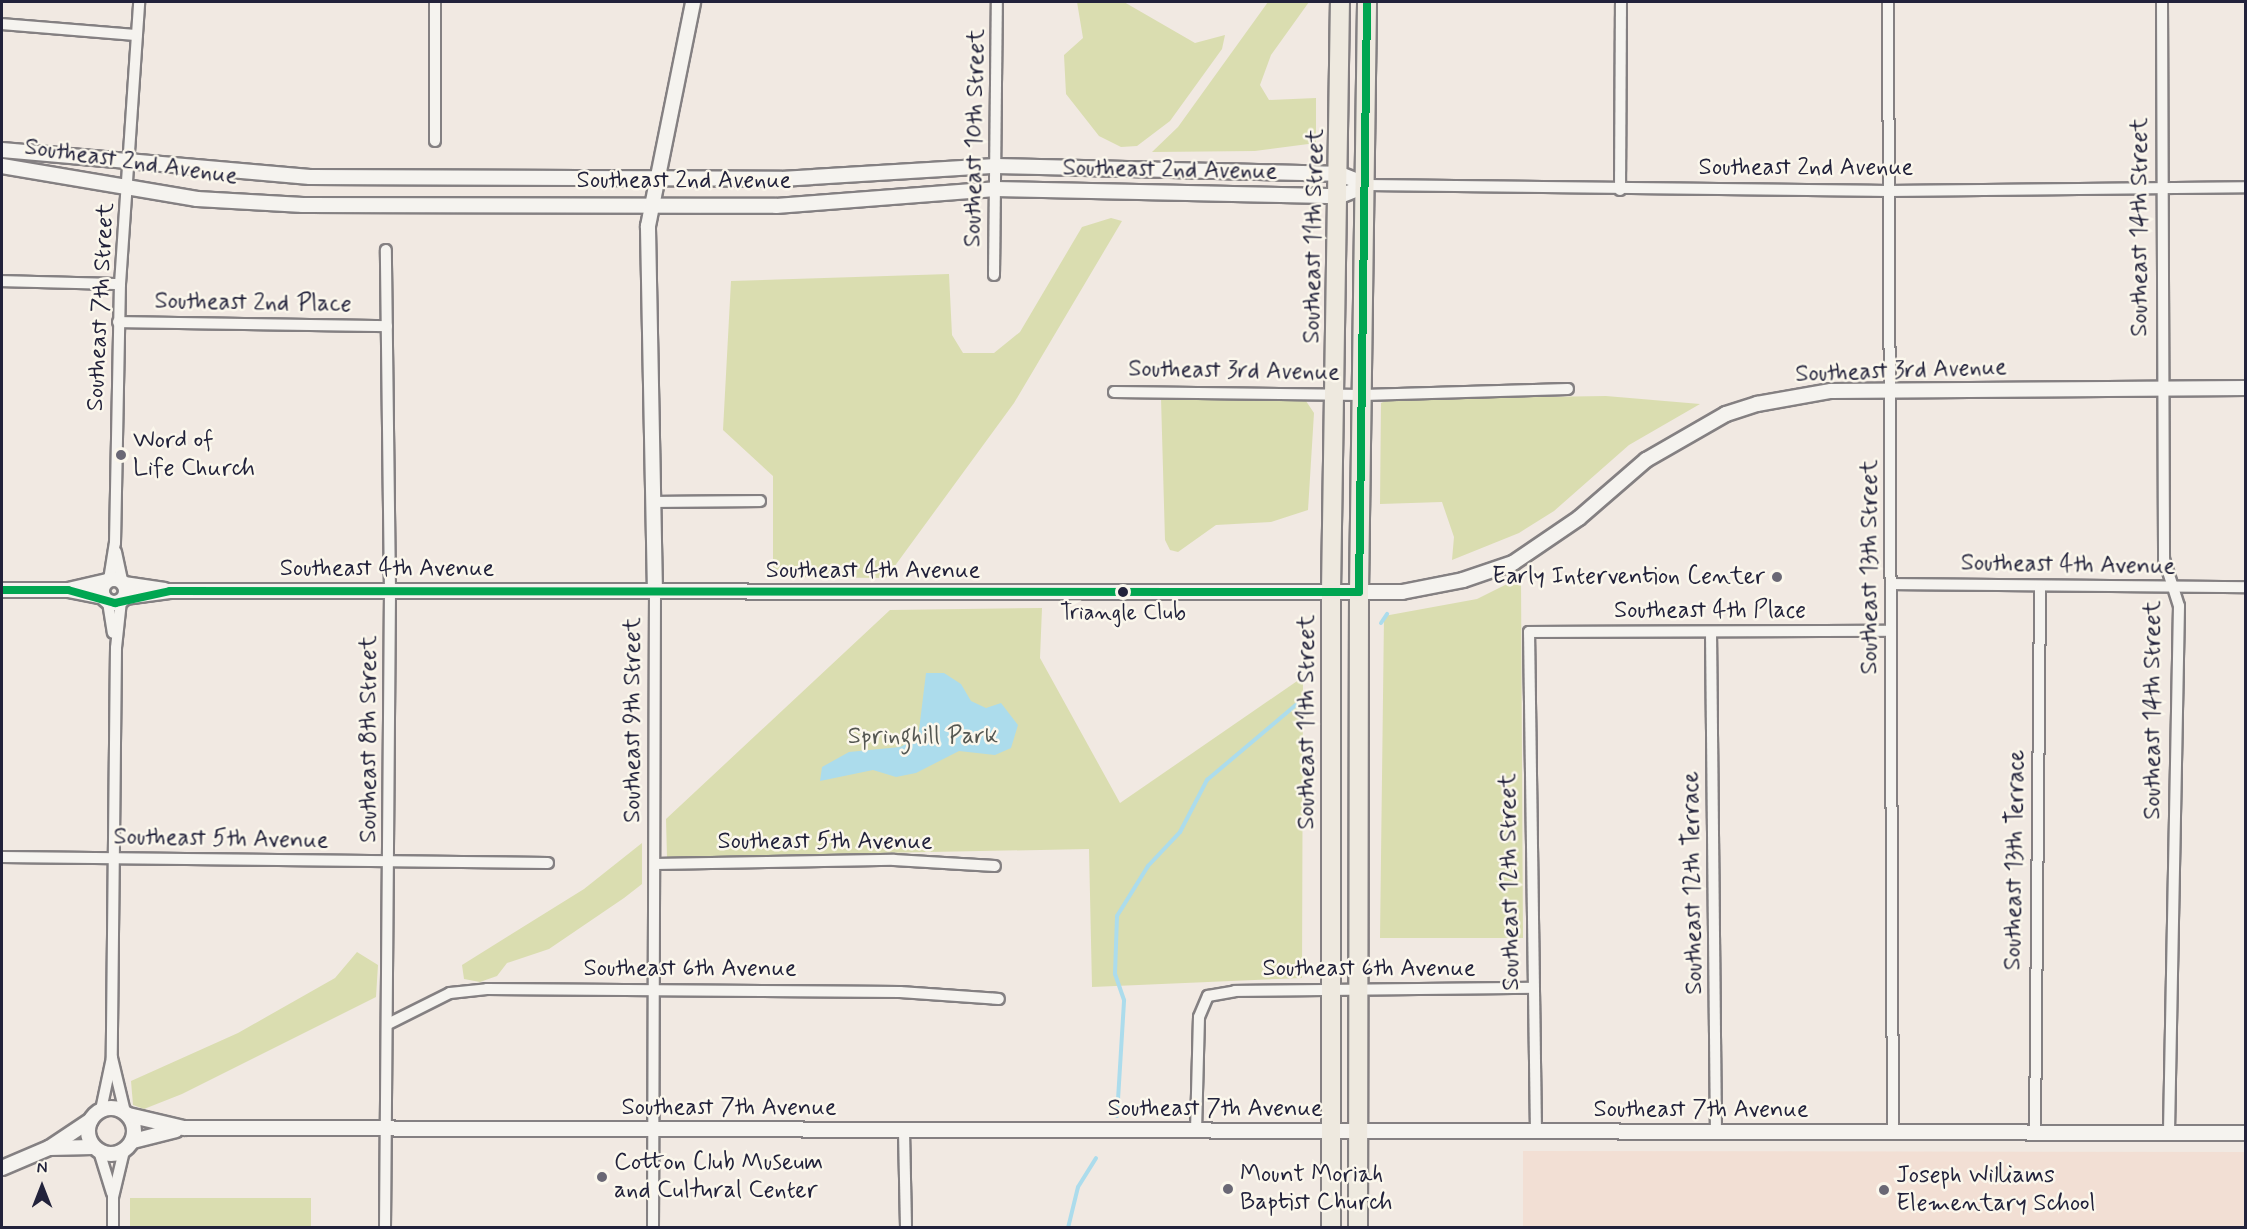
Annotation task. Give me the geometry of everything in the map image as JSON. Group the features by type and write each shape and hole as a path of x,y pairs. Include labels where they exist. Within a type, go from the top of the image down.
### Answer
{"highway":[{"name":"Southeast 11th Street","path":"1331,1227 1331,592 1340,196 1340,2"},
{"path":"1358,1227 1359,592 1368,2"}],"street":[{"name":"Southeast 7th Street","path":"101,1110 112,1058 118,322 139,2"},
{"path":"435,2 435,141"},
{"name":"Southeast 9th Street","path":"653,1227 656,864 651,205 693,2"},
{"name":"Southeast 10th Street","path":"994,276 997,2"},
{"path":"1620,190 1621,2"},
{"name":"Southeast 13th Street","path":"1888,2 1893,1132"},
{"name":"Southeast 14th Street","path":"2162,2 2161,389 2164,559 2175,590 2179,736 2169,1133"},
{"path":"2,24 137,35"},
{"name":"Southeast 2nd Avenue","path":"2,150 310,177 781,179 996,166 1340,174 1367,185 1620,190 1888,191 2246,187"},
{"name":"Southeast 2nd Avenue","path":"2,166 127,188 303,205 776,206 995,189 1340,196 1367,185"},
{"name":"Southeast 8th Street","path":"385,1227 390,862 386,250"},
{"path":"2,281 120,284"},
{"name":"Southeast 2nd Place","path":"118,322 387,326"},
{"name":"Southeast 3rd Avenue","path":"1562,530 1646,460 1726,414 1785,398 1890,389 2246,388"},
{"name":"Southeast 3rd Avenue","path":"1114,392 1363,395 1568,389"},
{"path":"654,502 760,501"},
{"name":"Southeast 4th Avenue","path":"2,590 655,593 1402,592 1463,580 1513,563 1562,530"},
{"name":"Southeast 4th Avenue","path":"1891,584 2175,590 2246,588"},
{"name":"Southeast 13th Terrace","path":"2035,1133 2040,588"},
{"name":"Southeast 4th Place","path":"1529,632 1891,631"},
{"name":"Southeast 12th Street","path":"1529,632 1532,988 1536,1132"},
{"name":"Southeast 12th Terrace","path":"1711,632 1716,1132"},
{"name":"Southeast 5th Avenue","path":"2,857 548,863"},
{"name":"Southeast 5th Avenue","path":"656,864 894,860 994,866"},
{"name":"Southeast 6th Avenue","path":"388,1024 450,993 656,988 900,992 999,999"},
{"name":"Southeast 6th Avenue","path":"1196,1131 1199,1017 1207,998 1235,991 1532,988"},
{"name":"Southeast 7th Street","path":"112,1058 127,1113"},
{"path":"2,1168 49,1148 101,1110 127,1113 129,1146 113,1197 113,1227"},
{"name":"Southeast 7th Avenue","path":"127,1113 184,1128 2246,1133"},
{"path":"90,1120 88,1134 96,1149 113,1197"},
{"name":"Southeast 7th Avenue","path":"129,1146 184,1128"},
{"path":"904,1131 906,1227"},
{"path":"49,1148 96,1149 129,1146"}],"shaded area":[{"name":"Joseph Williams Elementary School","path":"1523,1151 2245,1152 2245,1227 1523,1227"}],"green space":[{"path":"1077,2 1124,2 1195,43 1225,35 1222,49 1170,121 1137,146 1121,147 1099,136 1066,94 1064,55 1083,38"},
{"path":"1268,2 1309,2 1271,55 1260,85 1269,100 1316,98 1316,143 1255,151 1152,152 1178,127"},
{"path":"1111,218 1122,221 1014,403 886,578 773,577 773,476 723,430 731,281 949,274 952,335 963,353 994,353 1020,332 1082,227"},
{"path":"1606,396 1700,404 1629,445 1554,511 1519,533 1452,560 1454,537 1442,502 1380,504 1381,403 1389,399"},
{"path":"1161,398 1306,401 1314,413 1308,510 1271,522 1216,525 1178,552 1170,550 1165,540"},
{"path":"1521,577 1523,938 1380,938 1384,616 1477,599"},
{"name":"Springhill Park","path":"1042,608 1040,658 1120,803 1303,677 1302,978 1092,987 1089,849 667,857 666,819 890,610"},
{"path":"642,843 642,884 624,898 549,949 507,963 497,976 480,982 464,979 462,965 584,889"},
{"path":"357,952 378,965 376,997 182,1094 144,1109 133,1105 131,1081 238,1033 335,978"},
{"path":"130,1198 311,1198 311,1227 130,1227"}],"water":[{"path":"926,673 944,673 961,684 971,701 986,708 1001,703 1018,725 1011,748 995,755 959,751 916,773 896,777 873,770 820,781 822,767 849,752 900,747 918,738"}],"waterway":[{"path":"1381,623 1387,614"},
{"path":"1117,1116 1124,1000 1115,974 1117,916 1148,866 1180,832 1207,780 1304,698"},
{"path":"1068,1228 1078,1187 1096,1158"}],"transit line":[{"path":"2,590 68,590 115,603 170,591 1359,592 1367,2"}],"place":[{"name":"Word of Life Church","path":"121,455"},
{"name":"Early Intervention Center","path":"1777,577"},
{"name":"Triangle Club","path":"1123,592"},
{"name":"Cotton Club Museum and Cultural Center","path":"602,1177"},
{"name":"Mount Moriah Baptist Church","path":"1228,1189"},
{"name":"Joseph Williams Elementary School","path":"1884,1190"}]}
